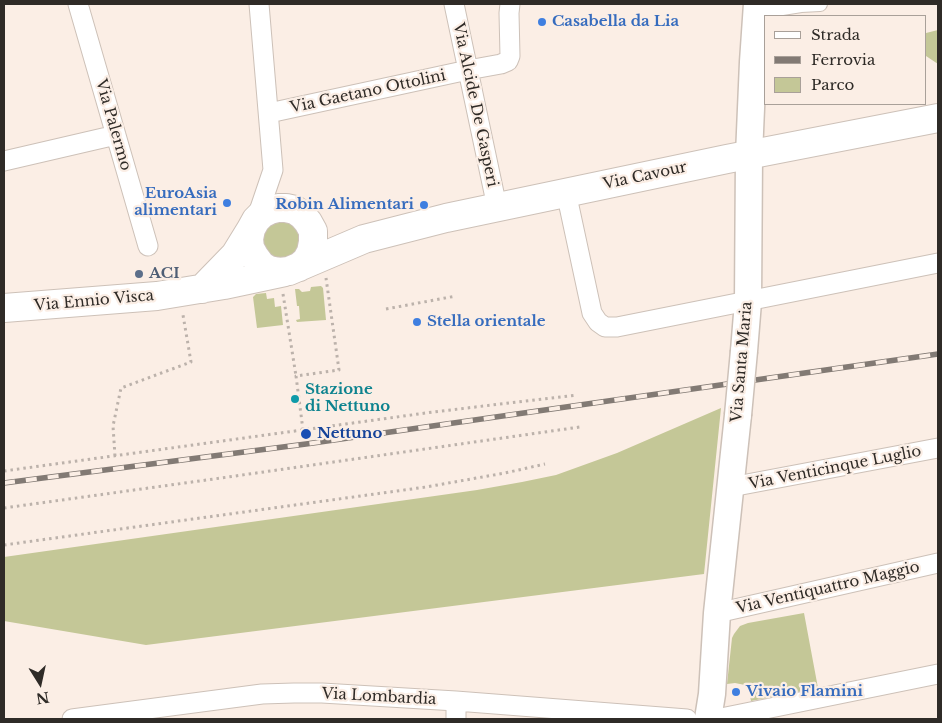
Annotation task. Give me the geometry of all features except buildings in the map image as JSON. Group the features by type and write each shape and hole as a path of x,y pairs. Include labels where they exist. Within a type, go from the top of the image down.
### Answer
{"main road":[{"name":"Via Santa Maria","path":"708,719 712,694 717,613 731,488 748,302 750,155 756,8"},
{"name":"Via Cavour","path":"299,274 353,243 385,233 566,192 938,118"},
{"path":"189,297 234,255 254,224 262,214 278,208 295,210 308,222 312,231 314,242 311,252 299,274 270,270 261,265 254,257 250,248 249,238 254,224"},
{"name":"Via Ennio Visca","path":"4,308 134,298 189,297 263,277 299,274"}],"street":[{"name":"Via Palermo","path":"78,4 148,246"},
{"path":"254,224 273,170 259,4"},
{"name":"Via Alcide De Gasperi","path":"454,4 496,207"},
{"name":"Via Gaetano Ottolini","path":"269,113 508,61 510,56 510,4"},
{"path":"756,8 820,4"},
{"path":"4,160 116,135"},
{"path":"566,192 592,313 602,326 610,328 938,263"},
{"name":"Via Venticinque Luglio","path":"731,488 938,448"},
{"name":"Via Ventiquattro Maggio","path":"717,613 938,563"},
{"path":"716,719 938,674"},
{"name":"Via Lombardia","path":"72,719 118,716 262,694 285,693 322,693 456,710 688,719"}],"path":[{"path":"299,274 296,376 303,430"},
{"path":"296,376 339,370 299,274"},
{"path":"386,310 456,296"},
{"path":"115,456 113,426 121,388 191,362 189,297"},
{"path":"4,471 433,412 576,395"},
{"path":"4,508 580,427"},
{"path":"4,545 426,487 545,464"}],"green space":[{"path":"938,30 938,64 927,57 927,33"},
{"path":"277,215 304,228 299,258 267,261 258,230"},
{"path":"321,286 323,288 326,320 297,322 296,320 300,319 295,289 299,289 302,292 310,291 311,287"},
{"path":"266,293 267,299 274,298 275,307 281,306 283,325 257,328 253,297 256,294"},
{"path":"721,408 704,574 146,645 4,621 4,557 477,490 556,475 617,453"},
{"path":"804,613 818,688 751,701 749,691 745,685 727,684 732,638 740,626"}],"railway":[{"path":"4,483 306,444 938,354"}],"place":[{"name":"Casabella da Lia","path":"542,22"},
{"name":"EuroAsia alimentari","path":"227,203"},
{"name":"Robin Alimentari","path":"424,205"},
{"name":"ACI","path":"139,274"},
{"name":"Stella orientale","path":"417,322"},
{"name":"Stazione di Nettuno","path":"295,399"},
{"name":"Nettuno","path":"306,434"},
{"name":"Vivaio Flamini","path":"736,692"}]}
